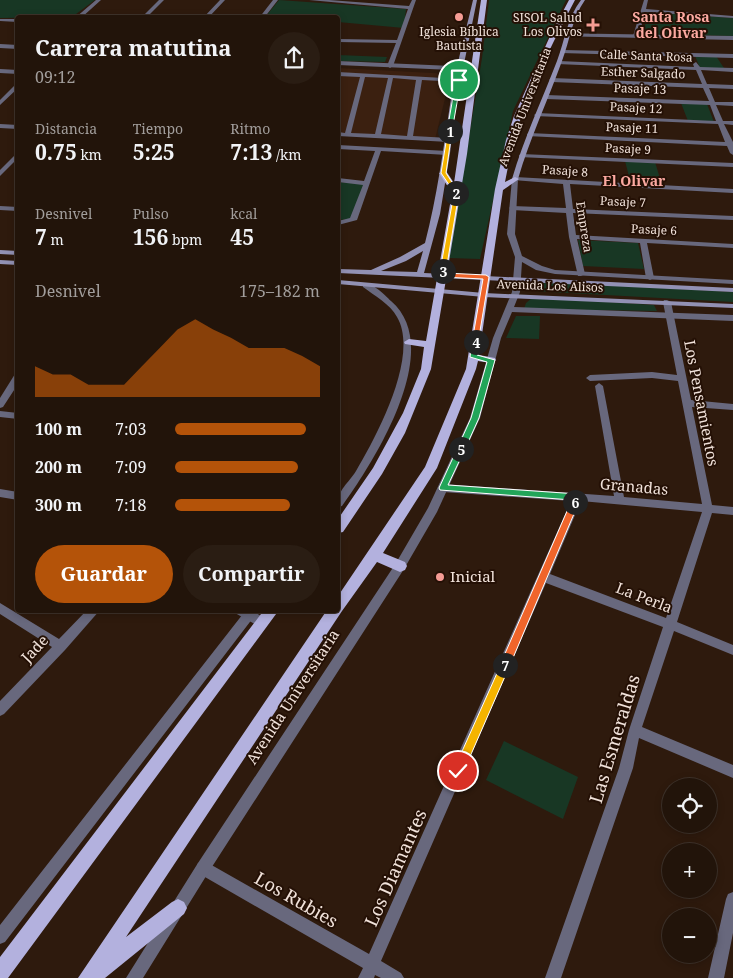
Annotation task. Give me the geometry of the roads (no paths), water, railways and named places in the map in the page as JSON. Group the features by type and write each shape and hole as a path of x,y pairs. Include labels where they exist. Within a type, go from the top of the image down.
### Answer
{"main road":[{"path":"420,275 436,214 449,140 453,103 474,0"},
{"path":"340,525 380,470 406,425 420,387 431,345 456,193 484,0"},
{"name":"Avenida Universitaria","path":"340,603 431,468 471,369 499,189 510,140 518,116 554,34 572,0"},
{"name":"Avenida Universitaria","path":"515,179 537,115 563,52 572,20 583,0"},
{"path":"469,32 480,33"},
{"path":"443,173 456,193"},
{"path":"499,189 515,179"},
{"path":"368,273 403,259 427,245"},
{"path":"0,252 15,253"},
{"path":"0,262 15,263"},
{"name":"Avenida Los Alisos","path":"340,271 518,278 733,290"},
{"name":"Avenida Los Alisos","path":"340,282 484,295 733,306"},
{"path":"409,342 431,345"},
{"path":"473,357 491,360"},
{"path":"374,555 400,566"},
{"name":"Avenida Universitaria","path":"89,978 333,613"},
{"path":"0,973 255,614"},
{"path":"89,978 178,908"}],"street":[{"path":"81,15 99,0"},
{"path":"146,15 162,0"},
{"path":"208,15 223,0"},
{"path":"264,15 276,0"},
{"path":"310,0 411,8"},
{"path":"390,66 414,0"},
{"path":"636,36 646,0"},
{"path":"644,10 733,17"},
{"path":"0,20 15,21"},
{"path":"554,34 733,38"},
{"path":"340,40 399,42"},
{"path":"0,46 15,47"},
{"path":"563,52 733,56"},
{"path":"693,56 733,152"},
{"path":"714,56 721,69"},
{"path":"340,63 475,69"},
{"name":"Calle Santa Rosa","path":"559,63 733,70"},
{"path":"0,71 15,72"},
{"path":"340,74 459,80"},
{"path":"348,134 363,75"},
{"path":"378,136 391,77"},
{"path":"410,138 419,78"},
{"name":"Esther Salgado","path":"552,80 733,87"},
{"path":"0,103 15,87"},
{"name":"Pasaje 13","path":"546,97 733,104"},
{"name":"Pasaje 12","path":"537,115 733,123"},
{"path":"0,126 15,128"},
{"path":"340,134 449,140"},
{"name":"Pasaje 11","path":"530,135 731,144"},
{"path":"340,147 447,152"},
{"path":"340,222 353,220 379,149"},
{"name":"Pasaje 9","path":"522,156 733,165"},
{"path":"0,174 15,157"},
{"name":"Pasaje 8","path":"515,179 733,191"},
{"name":"Avenida Universitaria","path":"134,978 203,868 400,566 443,488 475,418 497,338 514,296 518,278 519,257 511,234 515,179"},
{"path":"340,180 367,182"},
{"name":"Empreza","path":"566,182 573,237 581,274"},
{"path":"0,208 15,209"},
{"name":"Pasaje 7","path":"512,208 733,218"},
{"name":"Pasaje 6","path":"573,237 733,246"},
{"path":"643,241 650,278"},
{"name":"Avenida Los Alisos","path":"519,257 539,268 555,272 733,282"},
{"path":"340,500 361,471 390,413 404,373 409,342 403,320 390,304 366,285"},
{"name":"Los Pensamientos","path":"666,302 708,509"},
{"name":"Avenida Los Alisos","path":"510,309 733,318"},
{"path":"590,378 652,375 682,378"},
{"path":"0,405 15,381"},
{"path":"600,386 620,500"},
{"path":"687,403 733,407"},
{"path":"0,414 15,416"},
{"name":"Granadas","path":"443,488 620,500 733,511"},
{"path":"0,493 15,496"},
{"name":"Los Diamantes","path":"369,972 578,497"},
{"name":"Las Esmeraldas","path":"553,978 626,768 635,730 708,509"},
{"name":"La Perla","path":"544,577 670,624 733,650"},
{"path":"0,608 60,646"},
{"name":"Jade","path":"0,710 91,613"},
{"path":"0,937 255,614"},
{"path":"635,730 733,772"},
{"name":"Los Rubies","path":"203,868 369,972 396,978"},
{"path":"716,978 733,899"}],"place":[{"name":"Iglesia Bíblica Bautista","path":"459,17"},
{"name":"SISOL Salud Los Olivos","path":"593,25"},
{"name":"Inicial","path":"440,577"}],"district":[{"name":"Santa Rosa del Olivar","path":"671,25"},
{"name":"El Olivar","path":"634,181"}]}
